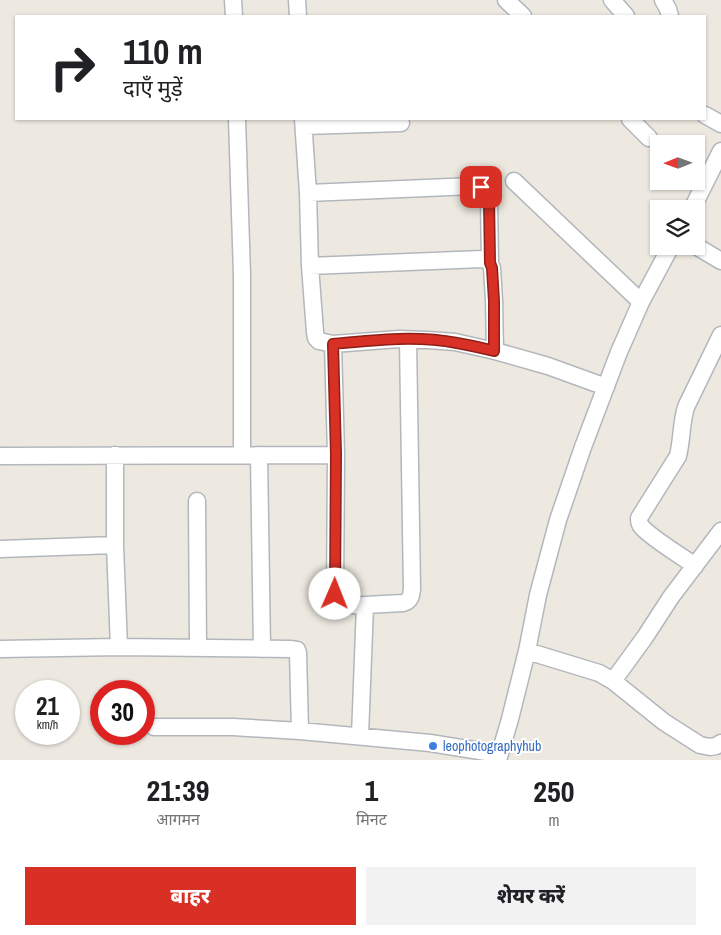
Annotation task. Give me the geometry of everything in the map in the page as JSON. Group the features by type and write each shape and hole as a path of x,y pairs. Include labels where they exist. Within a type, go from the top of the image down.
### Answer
{"street":[{"path":"233,0 234,15"},
{"path":"297,0 298,15"},
{"path":"506,0 522,15"},
{"path":"612,0 625,15"},
{"path":"663,0 670,15"},
{"path":"670,15 678,0"},
{"path":"706,116 721,124"},
{"path":"237,120 242,275 242,455"},
{"path":"631,120 649,138"},
{"path":"401,123 303,122 308,193 310,266 316,338 319,341 333,344 408,340 455,342 548,366 606,387"},
{"path":"697,200 720,155"},
{"path":"514,181 642,302"},
{"path":"308,193 473,186 481,187 486,191 489,199 490,263 494,301 494,351"},
{"path":"705,251 721,261"},
{"path":"155,727 233,727 360,736 430,743 498,757 510,719 542,579 558,520 583,447 620,352 642,302 666,255"},
{"path":"310,266 482,259 490,263"},
{"path":"695,566 642,528 639,522 678,456 686,407 721,334"},
{"path":"333,344 336,454 336,600 342,604 403,603 411,598 412,589 408,340"},
{"path":"0,456 259,456 336,454"},
{"path":"115,455 115,545 120,647"},
{"path":"259,456 262,649"},
{"path":"197,502 198,648"},
{"path":"613,681 645,638 671,597 721,532"},
{"path":"0,549 115,545"},
{"path":"360,736 365,605"},
{"path":"0,649 120,647 296,650 298,653 300,731"},
{"path":"527,651 599,673 613,681 664,722 700,745 710,747 721,743"}],"place":[{"name":"leophotographyhub","path":"433,746"}],"route":[{"path":"335,594 336,454 333,344 385,340 428,340 455,342 494,351 494,301 490,263 489,199 486,191 481,187"}]}
